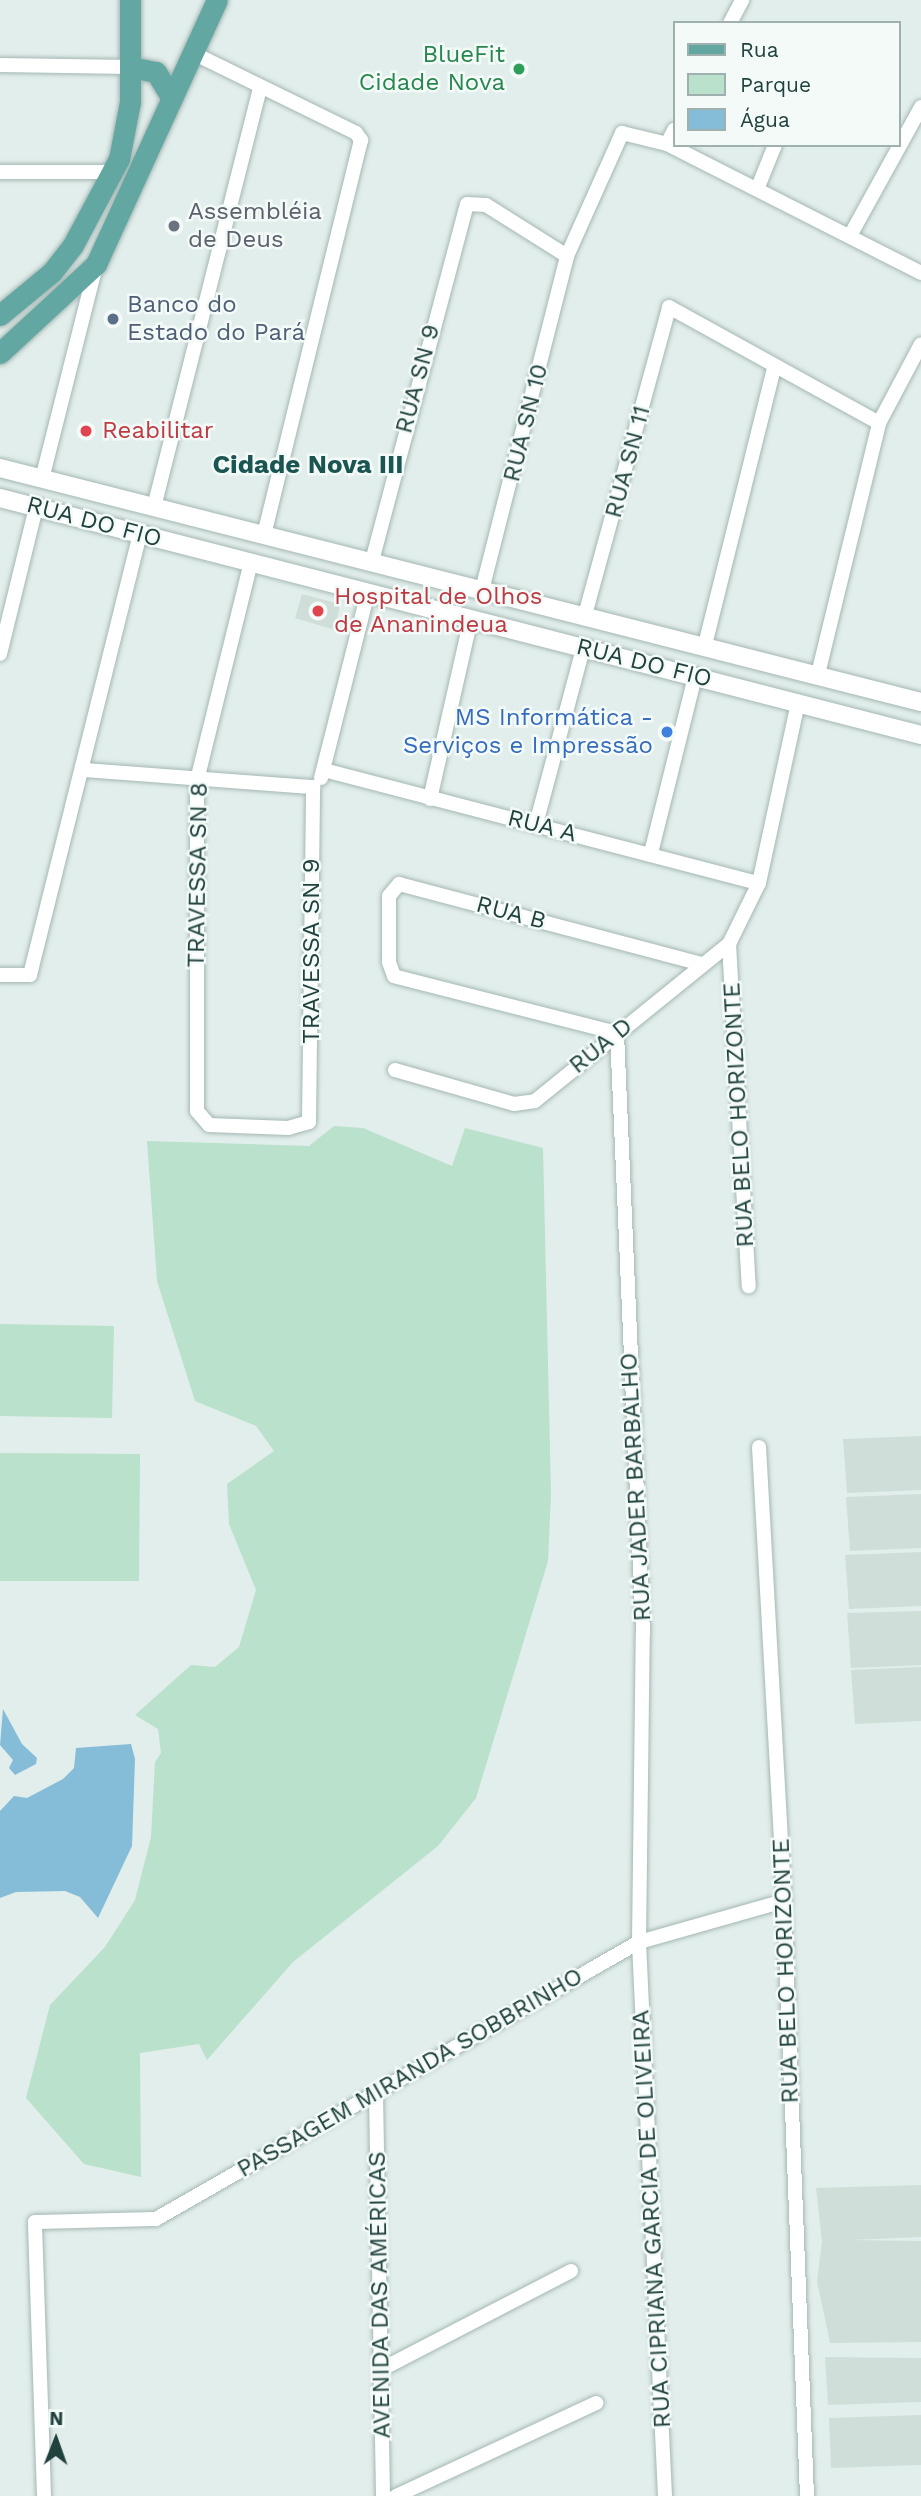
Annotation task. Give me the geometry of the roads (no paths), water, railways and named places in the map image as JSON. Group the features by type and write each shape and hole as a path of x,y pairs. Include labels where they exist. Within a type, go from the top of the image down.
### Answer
{"main road":[{"path":"0,314 9,300 74,245 113,172 127,130 130,0"},
{"path":"0,353 96,264 195,54 217,0"},
{"path":"130,67 156,72 172,99"}],"street":[{"path":"731,21 742,0"},
{"path":"195,54 356,133 362,140 264,535"},
{"path":"0,65 130,67"},
{"path":"154,507 260,86"},
{"path":"900,145 921,107"},
{"path":"673,132 667,144 673,147"},
{"name":"RUA SN 10","path":"482,590 567,257 622,133 667,144"},
{"path":"673,147 851,234 921,273"},
{"path":"758,187 774,147"},
{"path":"851,234 899,147"},
{"path":"0,172 113,172"},
{"name":"RUA SN 9","path":"372,561 463,209 472,201 486,205 567,257"},
{"path":"42,479 96,264"},
{"name":"RUA SN 11","path":"585,615 669,307 774,369"},
{"path":"818,674 879,422 921,344"},
{"path":"705,645 774,369 879,422"},
{"name":"RUA DO FIO","path":"0,468 921,701"},
{"name":"RUA DO FIO","path":"0,498 921,735"},
{"path":"0,654 36,507"},
{"path":"0,975 30,975 85,770 140,535"},
{"name":"TRAVESSA SN 8","path":"251,562 197,780 197,1111 202,1122 221,1126 300,1127 311,1115"},
{"path":"407,602 417,590 416,572"},
{"path":"439,611 438,594 449,581"},
{"path":"85,770 313,787 324,770 368,593"},
{"path":"430,799 471,619"},
{"path":"536,824 583,648"},
{"path":"651,853 695,677"},
{"name":"RUA D","path":"395,1070 527,1104 729,944 759,883 798,703"},
{"name":"RUA A","path":"324,770 759,883"},
{"name":"TRAVESSA SN 9","path":"311,1115 313,787"},
{"name":"RUA B","path":"617,1033 394,976 389,962 389,896 399,884 702,964"},
{"name":"RUA BELO HORIZONTE","path":"729,944 749,1286"},
{"name":"RUA JADER BARBALHO","path":"617,1033 643,1633 639,1942"},
{"name":"RUA BELO HORIZONTE","path":"759,1447 784,1902 807,2496"},
{"name":"PASSAGEM MIRANDA SOBBRINHO","path":"44,2496 35,2222 156,2219 639,1942 784,1902"},
{"name":"RUA CIPRIANA GARCIA DE OLIVEIRA","path":"639,1942 665,2496"},
{"name":"AVENIDA DAS AMÉRICAS","path":"376,2094 383,2496"},
{"path":"382,2369 571,2271"},
{"path":"396,2496 596,2403"}],"water":[{"path":"3,1709 22,1744 37,1758 36,1764 15,1775 9,1768 13,1760 0,1745"},
{"path":"131,1744 135,1759 132,1846 98,1918 80,1897 65,1891 16,1892 0,1898 0,1811 14,1796 27,1798 63,1779 74,1768 76,1748"}],"place":[{"name":"BlueFit Cidade Nova","path":"519,69"},
{"name":"Assembléia de Deus","path":"174,226"},
{"name":"Banco do Estado do Pará","path":"113,319"},
{"name":"Reabilitar","path":"86,431"},
{"name":"Hospital de Olhos de Ananindeua","path":"318,611"},
{"name":"MS Informática - Serviços e Impressão","path":"667,732"}],"district":[{"name":"Cidade Nova III","path":"308,465"}]}
